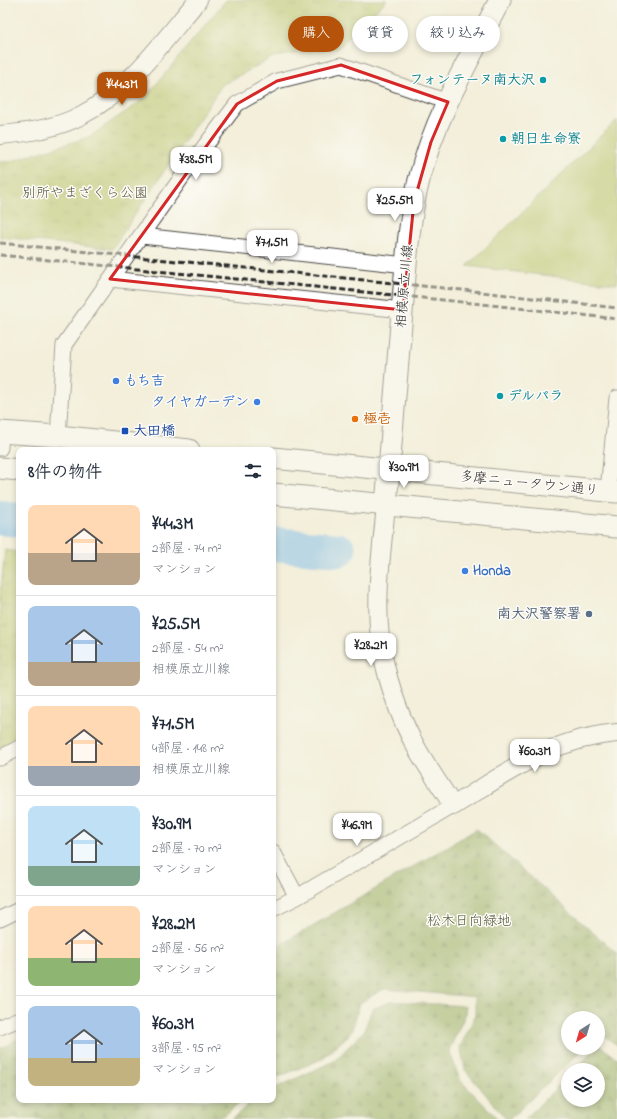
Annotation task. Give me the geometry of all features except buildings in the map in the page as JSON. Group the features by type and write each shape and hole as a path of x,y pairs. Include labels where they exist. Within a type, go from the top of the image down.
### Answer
{"main road":[{"name":"相模原立川線","path":"386,505 406,265 414,202 431,142 448,102 500,0"},
{"path":"0,438 58,436 161,447"},
{"name":"多摩ニュータウン通り","path":"276,458 612,492"},
{"path":"0,468 16,470"},
{"path":"276,494 617,526"}],"street":[{"path":"0,135 15,134 50,127 79,116 99,103 121,88 139,70 198,0"},
{"path":"58,436 64,345 189,167 237,104 277,81 341,65 448,102"},
{"path":"142,236 406,265"},
{"path":"110,279 403,310"},
{"path":"612,492 617,398"},
{"path":"386,505 378,604 380,639 388,674 400,711 416,746 453,806"},
{"path":"276,908 297,897 453,806 535,756 580,739 617,733"},
{"path":"0,758 16,750"},
{"path":"276,858 297,897"},
{"path":"0,919 16,911"},
{"path":"0,1027 16,1020"}],"highlighted area":[{"path":"341,65 448,102 431,142 414,202 403,310 110,279 237,104 277,81"}],"green space":[{"name":"別所やまざくら公園","path":"226,0 387,0 371,16 352,16 352,34 344,42 344,16 288,16 288,52 309,52 273,57 222,85 112,249 0,237 0,161 8,162 89,137 144,99"},
{"path":"617,120 617,284 467,266"},
{"path":"5,550 16,552 16,741 0,751 0,596"},
{"name":"松木日向緑地","path":"477,829 617,954 617,1045 605,1037 605,1011 561,1011 561,1055 577,1055 568,1063 561,1063 561,1070 510,1119 506,1119 465,1070 460,1047 475,1016 475,997 384,989 360,1003 351,1033 322,1059 276,1078 276,947"},
{"path":"392,1001 466,1006 465,1016 449,1050 460,1080 498,1119 232,1119 250,1103 276,1103 276,1088 334,1061 364,1031 372,1009"},
{"path":"16,1040 16,1103 239,1103 224,1116 137,1119 0,1119 0,1049"},
{"path":"605,1049 617,1058 617,1119 525,1119 561,1083 561,1107 605,1107 605,1063 581,1063 589,1055 605,1055"}],"waterway":[{"path":"0,518 16,520"},
{"path":"276,544 339,550"}],"railway":[{"path":"0,243 482,292 617,308"},
{"path":"0,255 617,319"}],"place":[{"name":"フォンテーヌ南大沢","path":"543,80"},
{"name":"朝日生命寮","path":"503,139"},
{"name":"もち吉","path":"116,381"},
{"name":"デルパラ","path":"500,396"},
{"name":"タイヤガーデン","path":"257,402"},
{"name":"極壱","path":"355,419"},
{"name":"大田橋","path":"125,431"},
{"name":"Honda","path":"465,571"},
{"name":"南大沢警察署","path":"589,614"}]}
